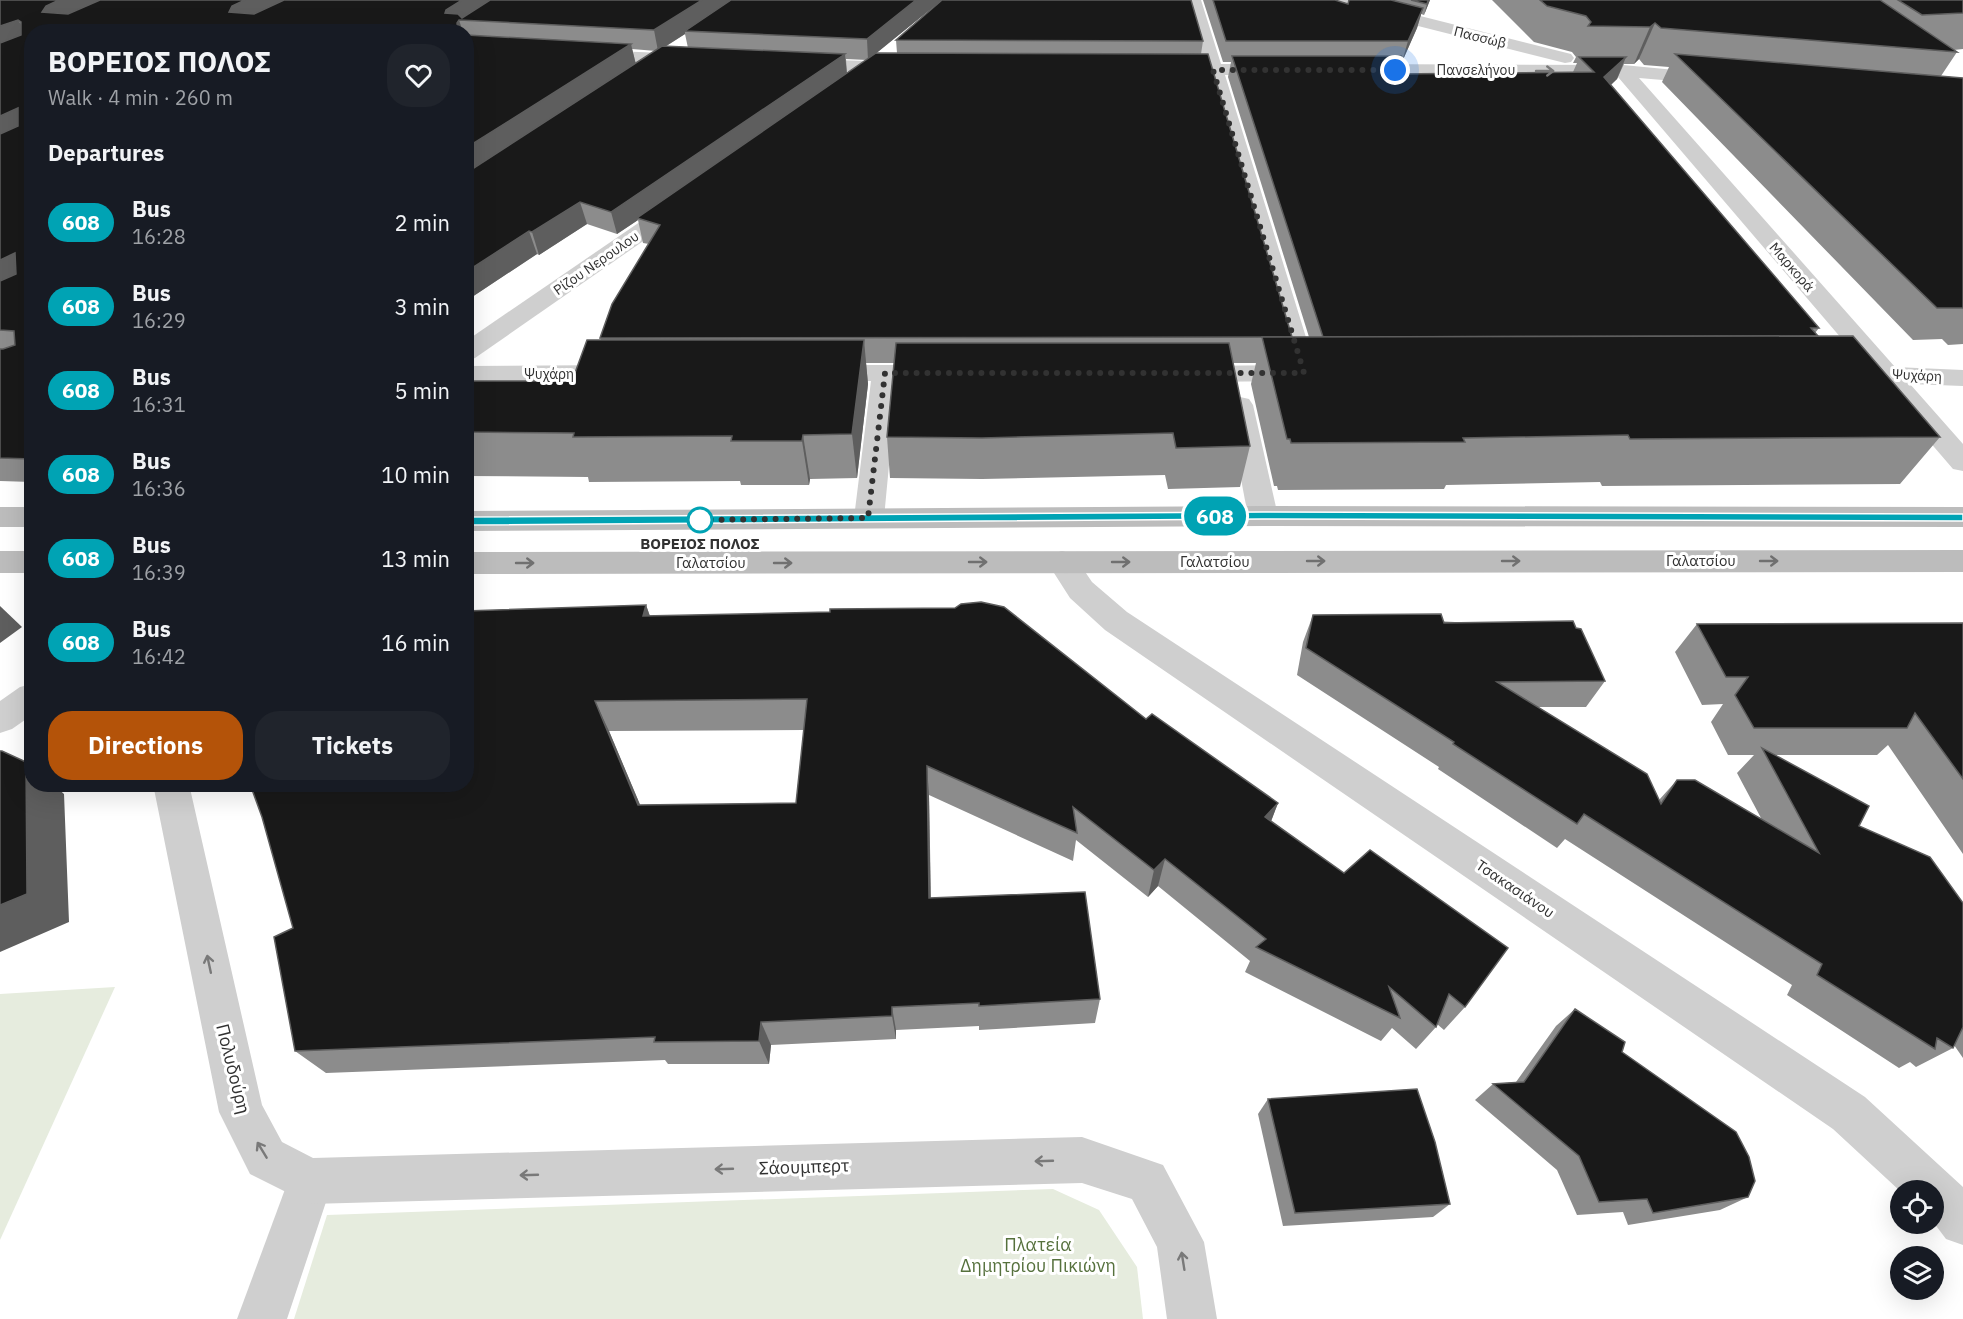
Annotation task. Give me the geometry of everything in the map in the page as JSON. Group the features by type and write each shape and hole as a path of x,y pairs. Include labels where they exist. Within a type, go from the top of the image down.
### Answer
{"main road":[{"path":"474,521 1263,516 1963,517"},
{"path":"0,517 24,517"},
{"name":"Γαλατσίου","path":"474,563 1963,561"},
{"path":"0,562 24,562"}],"street":[{"path":"1164,374 1316,373 1213,70 1193,0"},
{"name":"Πασσώβ","path":"1338,0 1474,36 1623,71"},
{"path":"633,78 692,39"},
{"path":"846,88 901,45"},
{"path":"570,54 709,61"},
{"path":"780,64 920,68"},
{"path":"1155,69 1295,70"},
{"name":"Πανσελήνου","path":"1330,70 1623,71"},
{"path":"1623,71 1725,80"},
{"name":"Μαρκορά","path":"1623,71 1963,462"},
{"name":"Ρίζου Νερουλου","path":"474,347 696,194"},
{"path":"801,373 966,374"},
{"path":"868,518 885,373"},
{"name":"Ψυχάρη","path":"1815,373 1886,373 1963,378"},
{"name":"Ψυχάρη","path":"474,374 647,374"},
{"path":"1234,374 1263,516"},
{"name":"Τσακασιάνου","path":"1062,562 1081,590 1116,621 1849,1113 1945,1201 1963,1222"},
{"path":"0,719 24,702"},
{"name":"Πολυδούρη","path":"173,792 241,1112 266,1158 310,1181"},
{"name":"Σάουμπερτ","path":"310,1181 1082,1160 1147,1181 1180,1242 1192,1319"},
{"path":"262,1319 310,1181"}],"green space":[{"path":"115,987 0,1240 0,994"},
{"name":"Πλατεία Δημητρίου Πικιώνη","path":"1053,1189 1099,1210 1137,1267 1143,1319 294,1319 327,1215"}],"building":[{"path":"0,0 59,0 46,6 42,12 68,14 100,0 245,0 232,6 229,12 254,14 284,0 462,0 445,13 458,14 462,18 490,0 702,0 654,30 459,20 457,24 24,24 24,459 0,458 0,349 15,345 14,331 0,330 0,281 16,274 15,253 0,260 0,134 18,126 18,108 0,116 0,43 21,35 21,22 18,20 0,26"},
{"path":"731,0 916,0 867,39 685,31"},
{"path":"942,0 1191,0 1203,41 896,40"},
{"path":"1213,0 1335,0 1348,4 1349,0 1391,0 1423,8 1408,41 1226,41"},
{"path":"1411,0 1428,0 1427,4"},
{"path":"1540,0 1880,0 1957,52 1661,28 1655,23 1650,27 1588,26 1591,22 1586,16 1547,6"},
{"path":"1898,0 1963,0 1963,13 1922,15"},
{"path":"474,35 631,44 474,143"},
{"path":"662,46 845,54 611,212 580,202 532,232 529,231 474,267 474,168"},
{"path":"876,53 1208,54 1292,337 600,338 612,304 660,225 637,218"},
{"path":"1675,54 1963,78 1963,308 1937,308"},
{"path":"1232,56 1401,56 1392,74 1594,72 1579,57 1626,57 1604,77 1819,328 1811,328 1818,336 1323,337"},
{"path":"1853,336 1940,437 1630,439 1628,435 1463,438 1465,442 1291,443 1290,439 1287,439 1262,337"},
{"path":"587,340 864,340 852,434 803,435 802,441 731,441 732,436 573,437 574,433 474,432 474,381 572,381"},
{"path":"896,343 1229,343 1250,446 1176,448 1173,433 982,438 887,437"},
{"path":"981,602 1004,607 1146,719 1152,714 1278,803 1265,817 1344,873 1370,850 1508,948 1465,1007 1449,994 1436,1027 1389,987 1400,1018 1256,947 1266,939 1165,859 1154,870 1073,807 1077,833 927,766 929,898 1085,892 1100,999 979,1006 979,1003 892,1007 892,1016 761,1022 759,1041 654,1042 655,1037 295,1051 274,937 293,928 253,792 474,792 474,611 646,605 643,616 830,612 830,609 955,608 961,604","holes":["807,699 796,803 638,805 595,701"]},
{"path":"1441,614 1444,623 1573,621 1576,628 1581,629 1605,681 1497,682 1647,774 1661,804 1677,780 1695,780 1819,853 1762,748 1869,806 1859,826 1930,857 1963,903 1963,1027 1953,1048 1937,1038 1935,1049 1817,975 1822,964 1584,814 1577,824 1306,648 1313,615"},
{"path":"1963,623 1963,779 1915,713 1907,728 1754,728 1735,695 1748,677 1726,677 1697,624"},
{"path":"0,751 2,751 24,761 27,894 0,905"},
{"path":"1575,1009 1625,1042 1622,1052 1736,1132 1749,1157 1755,1181 1748,1197 1653,1213 1647,1199 1599,1202 1579,1156 1493,1084 1524,1082"},
{"path":"1417,1089 1435,1142 1450,1204 1295,1213 1268,1099"}],"bus line":[{"name":"608","path":"474,521 1263,516 1963,517"}],"place":[{"name":"ΒΟΡΕΙΟΣ ΠΟΛΟΣ","path":"700,520"}],"route":[{"path":"700,520 868,518 885,373 1304,373 1213,70 1395,70"}]}
